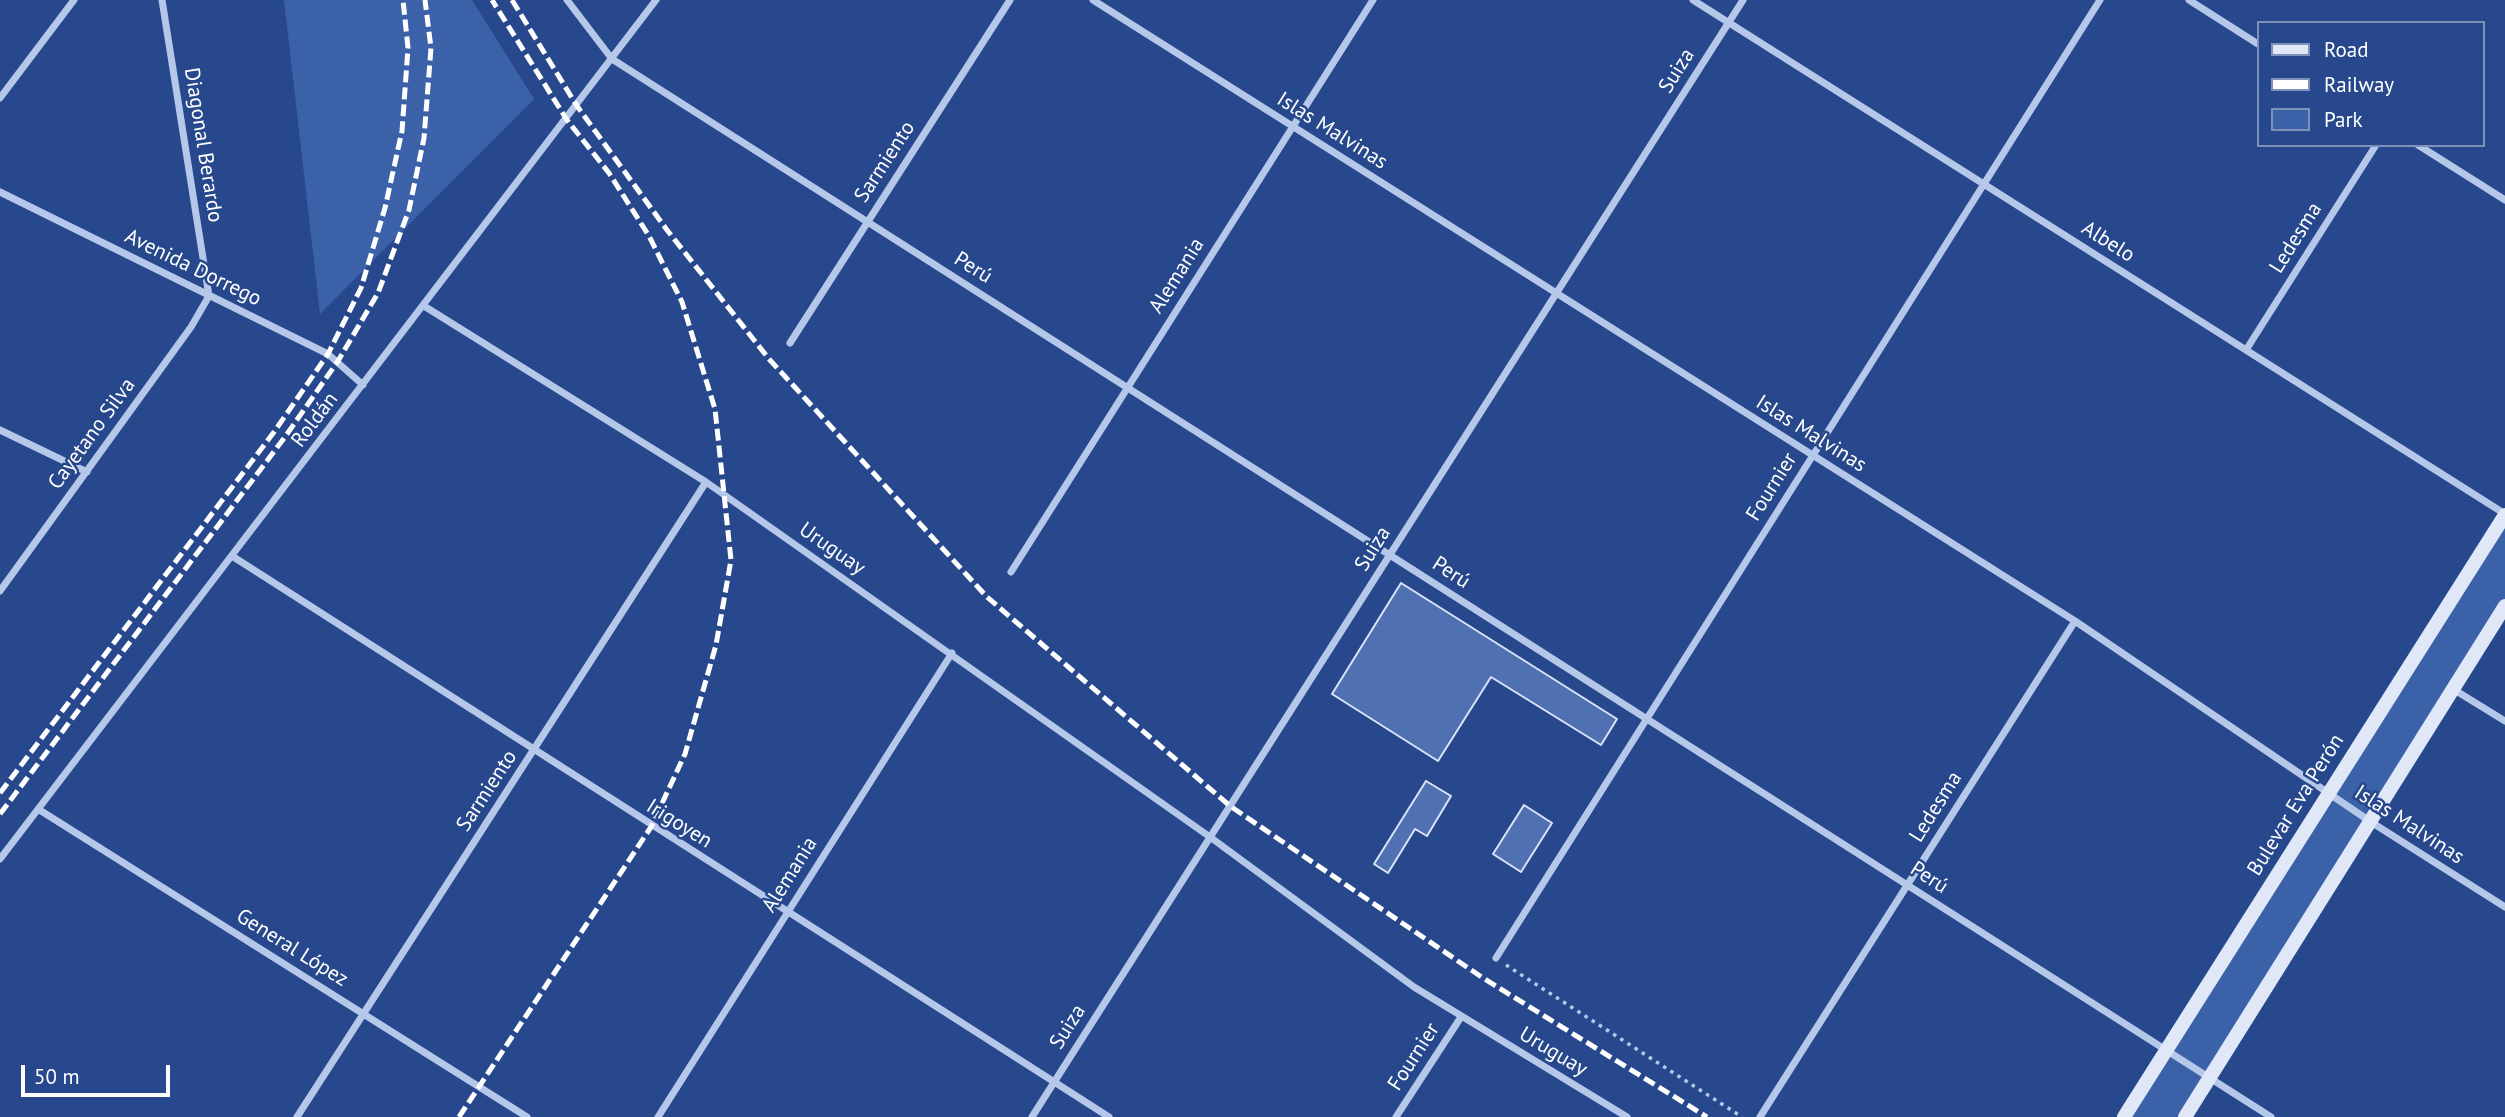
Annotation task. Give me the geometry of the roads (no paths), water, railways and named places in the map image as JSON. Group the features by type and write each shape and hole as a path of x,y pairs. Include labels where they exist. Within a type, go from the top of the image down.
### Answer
{"street":[{"path":"0,97 74,0"},
{"name":"Diagonal Berardo","path":"162,0 209,296"},
{"path":"567,0 612,59"},
{"name":"Roldán","path":"0,859 656,0"},
{"name":"Sarmiento","path":"790,343 1010,0"},
{"name":"Islas Malvinas","path":"1093,0 2075,621 2371,822 2505,907"},
{"name":"Alemania","path":"1011,572 1373,0"},
{"name":"Albelo","path":"1693,0 2505,515"},
{"name":"Suiza","path":"1032,1117 1743,0"},
{"name":"Fournier","path":"1496,958 2100,0"},
{"path":"2189,0 2256,43"},
{"name":"Perú","path":"612,59 2271,1117"},
{"name":"Ledesma","path":"2246,350 2375,147"},
{"path":"2421,147 2505,200"},
{"name":"Avenida Dorrego","path":"0,192 328,354 363,385"},
{"name":"Cayetano Silva","path":"0,591 191,327 209,296"},
{"name":"Uruguay","path":"424,306 706,482 1210,837 1313,916 1414,988 1628,1117"},
{"path":"0,430 87,472"},
{"name":"Sarmiento","path":"296,1117 706,482"},
{"name":"Bulevar Eva Perón","path":"2124,1117 2505,515"},
{"name":"Irigoyen","path":"232,556 1109,1117"},
{"path":"2185,1117 2505,606"},
{"name":"Ledesma","path":"1760,1117 2075,621"},
{"name":"Alemania","path":"658,1117 951,653"},
{"path":"2453,689 2505,721"},
{"name":"General López","path":"38,809 527,1117"},
{"name":"Fournier","path":"1396,1117 1461,1017"}],"railway":[{"path":"0,793 274,432 328,354 361,288 385,208 402,131 408,48 403,0"},
{"path":"0,814 285,437 338,361 378,293 409,210 424,138 431,48 425,0"},
{"path":"459,1117 651,827 685,754 716,645 731,560 715,409 682,302 649,236 609,173 567,120 492,0"},
{"path":"512,0 577,106 667,230 769,359 987,597 1230,806 1483,978 1707,1117"}]}
